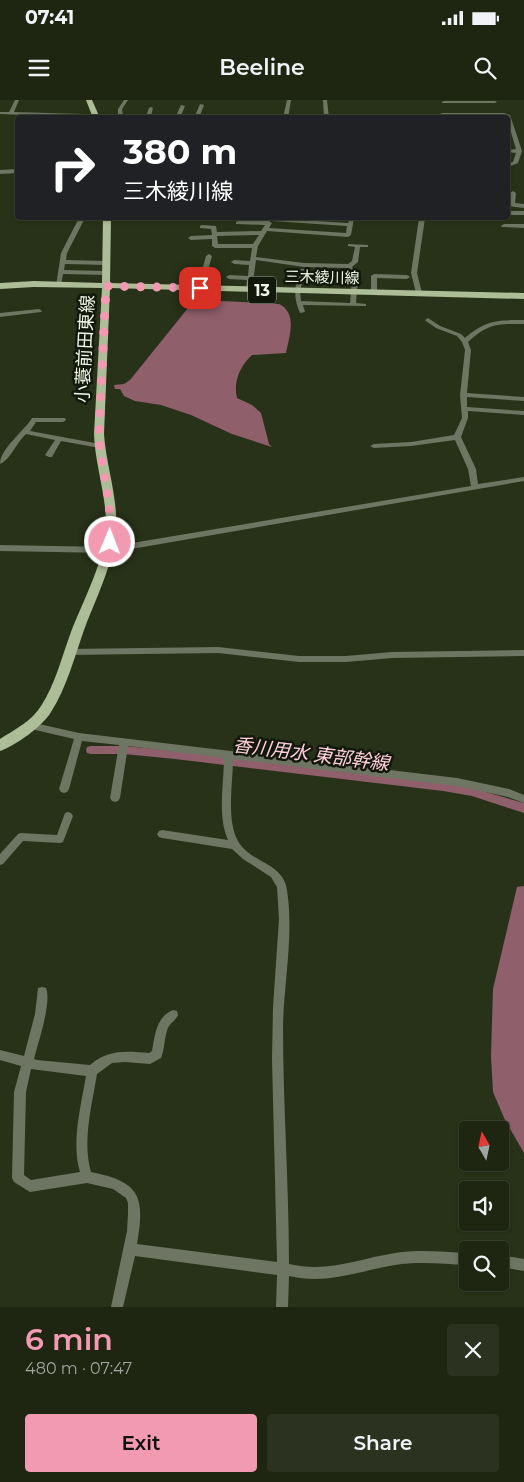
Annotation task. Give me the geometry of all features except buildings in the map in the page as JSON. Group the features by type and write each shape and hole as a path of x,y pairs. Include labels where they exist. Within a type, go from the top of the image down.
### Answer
{"main road":[{"path":"89,100 96,115"},
{"name":"小蓑前田東線","path":"0,746 30,726 46,710 64,671 108,550 111,528 110,510 100,446 106,286 106,220"},
{"name":"三木綾川線","path":"0,286 58,285 524,296"}],"street":[{"path":"11,113 17,100"},
{"path":"120,115 120,109 126,100"},
{"path":"286,115 289,100"},
{"path":"325,100 327,115"},
{"path":"499,114 495,101 444,101 444,114 504,115"},
{"path":"197,115 202,105"},
{"path":"0,106 0,114 33,115"},
{"path":"179,115 183,106"},
{"path":"149,115 151,108"},
{"path":"510,123 519,151 515,163 510,165"},
{"path":"510,142 524,144"},
{"path":"510,151 519,151"},
{"path":"0,172 15,171"},
{"path":"511,199 524,206"},
{"path":"510,213 524,213"},
{"path":"58,285 64,253 81,220"},
{"path":"191,238 215,236 268,224 348,236 351,220"},
{"path":"419,293 414,273 422,220"},
{"path":"238,223 350,225"},
{"path":"250,289 255,246 268,224"},
{"path":"504,226 524,226"},
{"path":"202,227 214,227 215,246 255,246"},
{"path":"350,245 366,246"},
{"path":"234,262 253,260 304,265 350,266 359,258 358,245"},
{"path":"200,288 209,256"},
{"path":"348,258 359,258"},
{"path":"63,262 106,268"},
{"path":"302,312 297,290 304,265"},
{"path":"350,266 355,278 353,304"},
{"path":"61,272 106,268"},
{"path":"302,275 355,278"},
{"path":"374,292 374,276 406,277"},
{"path":"229,277 251,278"},
{"path":"301,304 364,305"},
{"path":"0,315 39,311"},
{"path":"374,446 411,444 456,437 463,426 463,395 468,350 466,342 459,335 438,327 428,320"},
{"path":"466,342 481,327 489,323 524,322"},
{"path":"463,395 524,399"},
{"path":"464,409 524,413"},
{"path":"0,462 8,455 15,440 26,432 34,420 63,420"},
{"path":"26,432 100,446"},
{"path":"456,437 472,469 474,487"},
{"path":"49,455 59,438"},
{"path":"0,548 108,550 153,544 524,479"},
{"path":"70,652 218,650 300,659 337,659 392,655 524,653"},
{"path":"30,726 123,747 458,782 509,793 524,799"},
{"path":"64,789 79,737"},
{"path":"115,798 123,747"},
{"path":"229,759 229,829 235,845 245,855 273,872 281,884 284,906 278,1021 278,1084 284,1269 282,1307"},
{"path":"0,861 21,837 60,839 68,816"},
{"path":"162,834 235,845"},
{"path":"42,992 40,1014 20,1092 18,1178 30,1186 87,1176 119,1186 130,1193 135,1201 136,1222 117,1307"},
{"path":"87,1176 84,1170 84,1127 92,1071 104,1060 121,1056 150,1060 158,1054 162,1026 165,1019 173,1015"},
{"path":"0,1055 37,1065 92,1071"},
{"path":"129,1250 284,1269 306,1274 333,1272 395,1258 415,1256 459,1258"},
{"path":"509,1262 524,1265"}],"shaded area":[{"path":"202,300 279,304 289,313 291,326 286,353 252,355 241,369 236,386 237,398 252,405 261,413 269,444 272,447 232,434 191,415 161,405 135,401 124,396 120,389 115,389 114,385 124,384 130,380 192,303"},
{"path":"524,886 524,1153 509,1127 509,1121 505,1120 493,1092 491,1056 493,989 517,887"}],"waterway":[{"name":"香川用水 東部幹線","path":"91,750 124,750 175,755 443,787 472,792 524,808"}],"route":[{"path":"110,542 110,510 100,455 99,434 106,286 200,288"}]}
